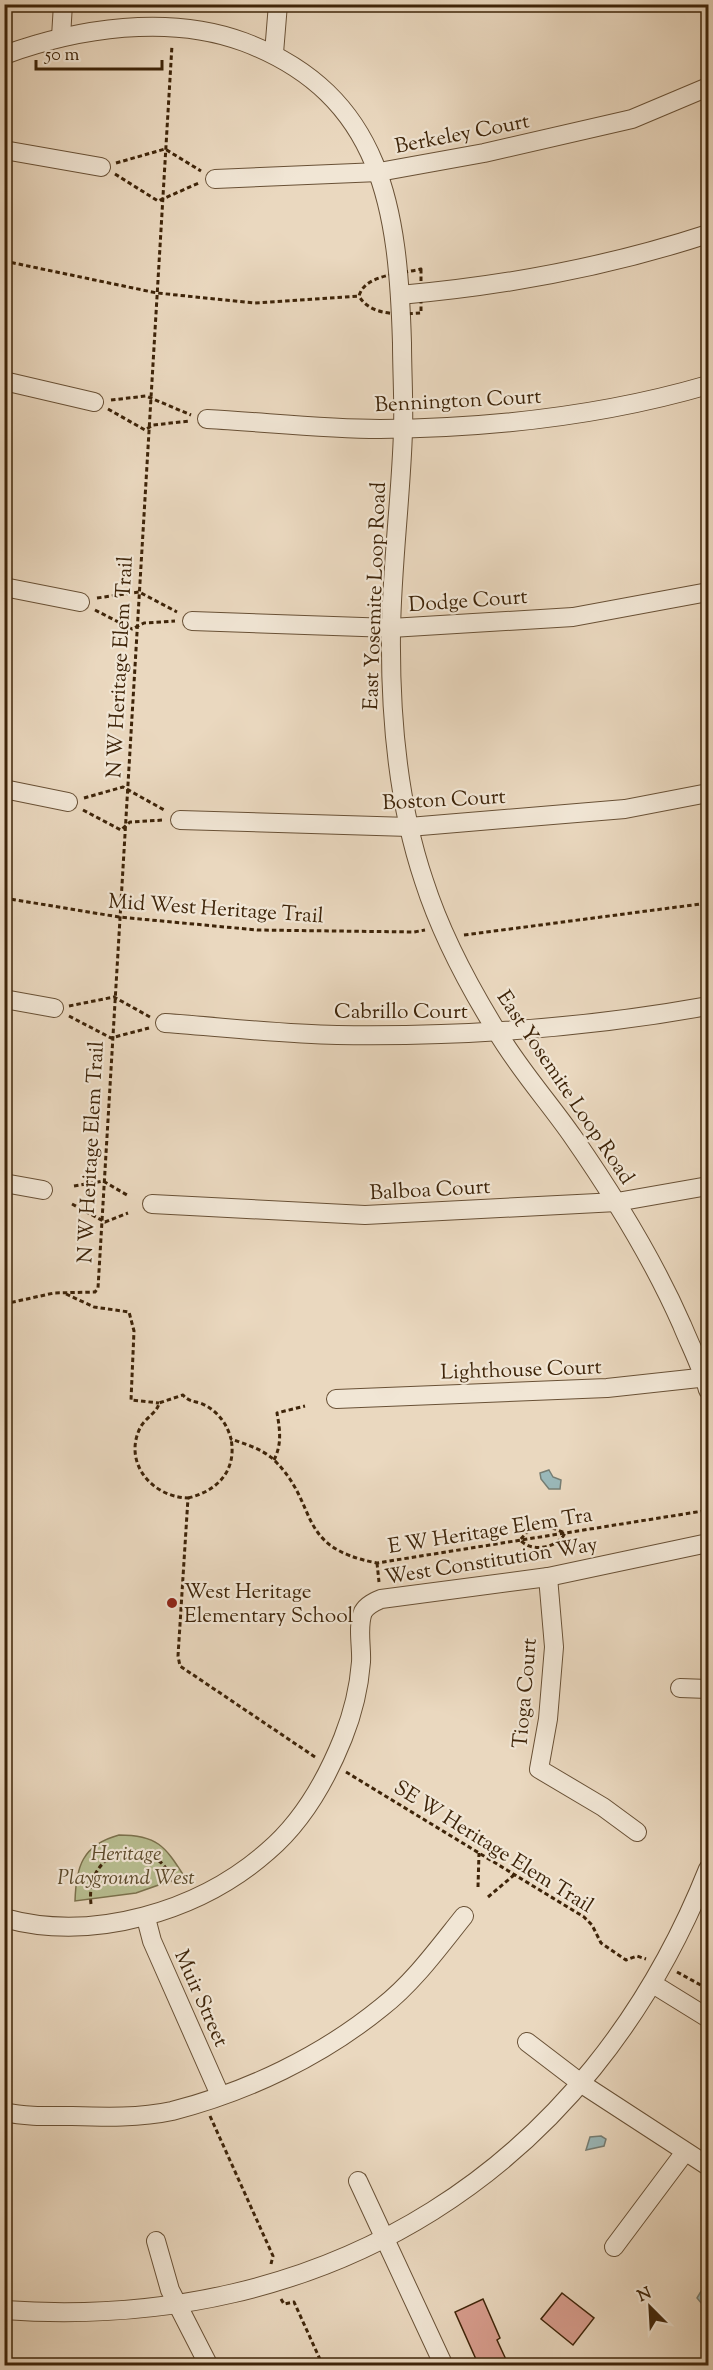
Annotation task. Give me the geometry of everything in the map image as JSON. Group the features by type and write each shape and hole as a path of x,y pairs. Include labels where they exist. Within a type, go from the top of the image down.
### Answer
{"street":[{"path":"61,37 63,4"},
{"path":"274,53 278,4"},
{"name":"East Yosemite Loop Road","path":"4,55 61,37 120,29 172,35 216,33 274,53 312,80 342,109 379,172 389,201 400,295 403,429 391,628 392,730 409,827 423,879 442,932 497,1033 617,1202 669,1296 707,1382"},
{"name":"Berkeley Court","path":"215,178 379,172 484,153 632,119 708,87"},
{"path":"4,150 101,166"},
{"path":"400,295 531,277 611,260 708,234"},
{"path":"4,381 94,402"},
{"name":"Bennington Court","path":"207,419 403,429 511,424 657,400 708,385"},
{"path":"4,587 80,602"},
{"name":"Dodge Court","path":"192,621 391,628 573,617 708,592"},
{"path":"4,789 68,802"},
{"name":"Boston Court","path":"180,820 409,827 625,809 708,793"},
{"path":"4,999 54,1008"},
{"name":"Cabrillo Court","path":"165,1023 336,1035 497,1033 656,1016 708,1006"},
{"path":"4,1183 43,1190"},
{"name":"Balboa Court","path":"152,1204 365,1215 617,1202 708,1186"},
{"name":"Lighthouse Court","path":"336,1399 707,1382"},
{"name":"West Constitution Way","path":"4,1918 76,1926 146,1918 217,1888 269,1851 307,1808 343,1739 359,1682 361,1623 368,1606 381,1599 548,1577 708,1543"},
{"name":"Tioga Court","path":"548,1577 554,1647 548,1719 539,1769 603,1807 637,1832"},
{"path":"680,1688 708,1689"},
{"path":"4,2310 63,2314 124,2312 180,2305 275,2284 332,2264 386,2239 475,2183 538,2128 582,2084 653,1984 684,1928 708,1869"},
{"path":"4,2112 23,2116 119,2117 170,2111 212,2098 274,2074 348,2033 384,2006 427,1962 464,1916"},
{"name":"Muir Street","path":"146,1918 152,1941 212,2098"},
{"path":"653,1984 708,2018"},
{"path":"527,2042 582,2084 708,2166"},
{"path":"614,2247 685,2152"},
{"path":"358,2181 444,2366"},
{"path":"156,2241 170,2290 180,2305 209,2366"}],"path":[{"name":"N W Heritage Elem Trail","path":"65,1292 95,1292 98,1288 100,1220 172,35"},
{"path":"101,166 165,149 215,178"},
{"path":"101,166 159,201 215,178"},
{"path":"4,261 157,293 255,303 359,296"},
{"path":"359,296 364,285 382,278"},
{"path":"359,296 364,303 384,312"},
{"path":"94,402 150,398 177,411 207,419"},
{"path":"94,402 145,430 153,425 207,419"},
{"path":"80,602 139,592 192,621"},
{"path":"80,602 132,629 144,623 192,621"},
{"path":"68,802 123,787 180,820"},
{"path":"68,802 121,830 130,822 180,820"},
{"name":"Mid West Heritage Trail","path":"4,898 119,917 257,930 414,932 426,930"},
{"path":"462,935 470,932 620,917 708,903"},
{"path":"54,1008 114,997 165,1023"},
{"path":"54,1008 111,1038 165,1023"},
{"path":"74,1185 103,1181 128,1195"},
{"path":"72,1204 105,1222 128,1214"},
{"path":"4,1304 30,1296 65,1292 94,1307 129,1312 134,1331 131,1400 159,1402 183,1395 187,1400 208,1407 224,1421 231,1439 232,1460 223,1478 206,1492 188,1498 160,1492 150,1484 138,1466 136,1454 139,1430 158,1408 159,1402"},
{"path":"274,1460 279,1450 280,1433 277,1413 305,1406"},
{"name":"E W Heritage Elem Tra","path":"231,1439 274,1460 299,1492 318,1535 346,1555 377,1563 703,1511 708,1513"},
{"path":"188,1498 178,1656 180,1666 310,1755"},
{"path":"552,1526 565,1533 556,1542 541,1548 532,1547 520,1540 528,1530 537,1527 552,1526"},
{"name":"SE W Heritage Elem Trail","path":"350,1774 584,1917 604,1946 626,1960 637,1956 644,1958"},
{"path":"91,1904 89,1888 96,1869 108,1857 122,1852 137,1851 159,1861 170,1871 174,1884"},
{"path":"478,1887 479,1853"},
{"path":"488,1897 515,1875"},
{"path":"686,1975 708,1989"},
{"path":"212,2098 273,2256 275,2284 284,2304 294,2302 323,2366"}],"green space":[{"name":"Heritage Playground West","path":"119,1835 143,1837 159,1844 184,1876 136,1893 75,1901 77,1878 89,1851 107,1839"}],"water":[{"path":"549,1470 553,1477 561,1480 560,1489 549,1489 541,1479 540,1473"},
{"path":"601,2136 606,2139 604,2146 586,2150 590,2137"},
{"path":"708,2285 708,2300 702,2304 697,2298 703,2288"}],"building":[{"path":"562,2293 594,2318 573,2345 541,2319"},
{"path":"483,2299 509,2366 479,2366 455,2312"}],"place":[{"name":"West Heritage Elementary School","path":"172,1603"}]}
